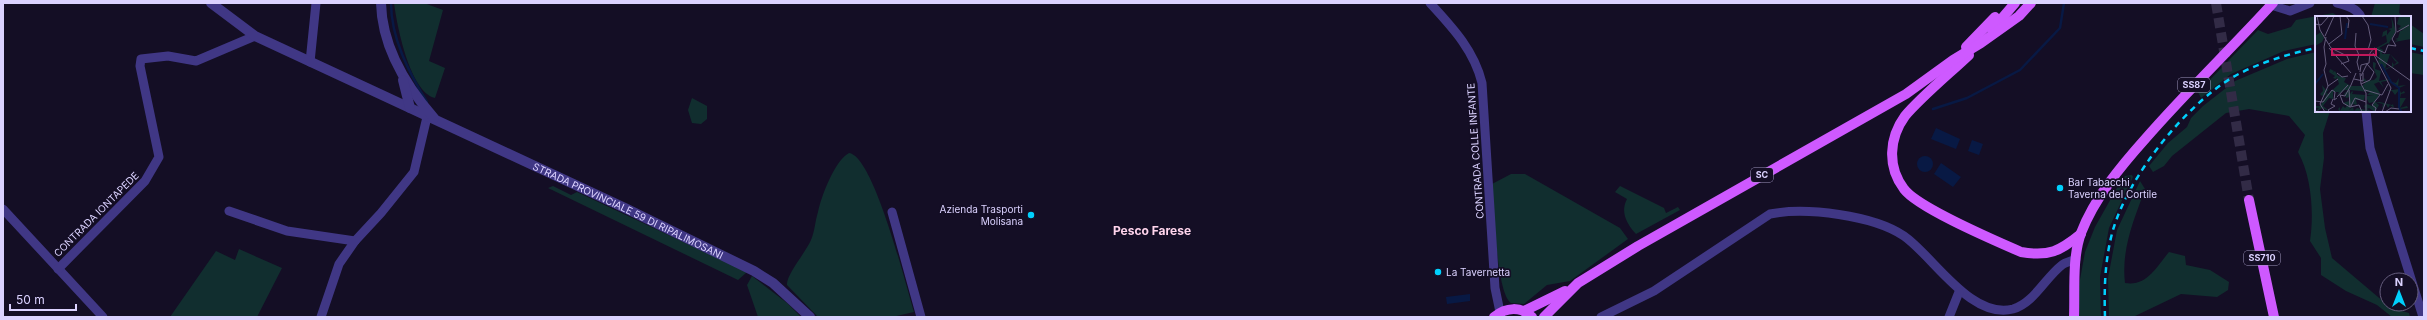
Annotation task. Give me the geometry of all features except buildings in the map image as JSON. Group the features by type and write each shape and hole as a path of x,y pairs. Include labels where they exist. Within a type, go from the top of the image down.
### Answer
{"main road":[{"path":"1953,60 1978,36 2006,3"},
{"path":"2015,3 1981,43 1905,116 1894,136 1891,156 1895,174 1904,190 1919,202 2021,252 2035,254 2048,253 2062,249 2081,234"},
{"path":"1953,60 1981,43 2019,16 2031,3"},
{"name":"SS87","path":"2074,317 2076,259 2081,234 2092,210 2120,168 2174,106 2272,4"},
{"name":"SC","path":"1528,314 1638,246 1906,94 1953,60"},
{"name":"SS710","path":"2249,200 2274,317"},
{"name":"SC","path":"1544,317 1570,288"},
{"path":"1497,315 1512,309 1528,314"}],"street":[{"path":"211,3 254,36 391,100 410,108 416,96"},
{"path":"310,62 316,3"},
{"name":"STRADA PROVINCIALE 59 DI RIPALIMOSANI","path":"380,3 385,36 401,72 432,119"},
{"name":"CONTRADA COLLE INFANTE","path":"1430,3 1460,36 1478,67 1497,315"},
{"path":"2272,4 2290,11 2310,3"},
{"path":"2337,3 2348,6 2359,13 2360,16"},
{"name":"CONTRADA IONTAPEDE","path":"58,269 145,181 159,157 140,66 141,59 168,56 196,61 254,36"},
{"name":"STRADA PROVINCIALE 59 DI RIPALIMOSANI","path":"401,72 410,108 625,208 754,271 773,283 810,317"},
{"path":"391,100 400,95 404,86"},
{"path":"2366,112 2370,148 2423,317"},
{"path":"321,317 339,264 354,241 381,213 414,172 432,119"},
{"name":"CONTRADA IONTAPEDE","path":"3,209 103,317"},
{"path":"1602,317 1654,291 1770,214 1790,210 1880,223 1905,236 1959,292 1990,309 2004,311 2022,305 2062,265 2076,259"},
{"path":"229,211 287,231 354,241"},
{"path":"892,212 921,317"},
{"path":"1949,317 1959,292"}],"green space":[{"path":"394,3 424,3 443,10 429,61 445,68 435,98 426,93 418,84 412,71 406,57 398,27"},
{"path":"2375,3 2400,3 2399,13 2402,16 2371,16"},
{"path":"2333,13 2338,16 2317,16"},
{"path":"2315,16 2315,44 2284,51 2231,74 2201,98 2198,92 2258,30 2268,34 2291,27 2296,20"},
{"path":"2411,25 2424,34 2424,47 2411,44"},
{"path":"2315,52 2315,112 2330,112 2323,133 2324,158 2320,189 2325,228 2332,258 2379,298 2379,307 2346,291 2321,275 2321,258 2310,241 2312,208 2309,184 2303,162 2298,152 2305,135 2289,116 2249,109 2226,113 2172,156 2164,166 2153,172 2149,166 2168,143 2187,127 2191,118 2203,106 2235,81 2287,59"},
{"path":"2411,52 2424,55 2424,75 2411,73"},
{"path":"692,98 707,106 707,119 701,124 692,123 688,110"},
{"path":"849,153 859,160 869,175 897,251 914,312 892,317 818,317 787,285 790,275 811,240 820,205 829,180 839,163"},
{"path":"1511,174 1525,174 1620,228 1628,239 1570,281 1547,285 1524,304 1511,303 1506,296 1499,267 1492,184"},
{"path":"2132,175 2133,177 2109,228 2100,277 2101,317 2079,317 2079,285 2085,252 2095,227 2122,179 2125,176"},
{"path":"2140,181 2145,189 2129,235 2124,270 2125,283 2139,282 2145,279 2156,269 2169,252 2185,256 2186,265 2210,270 2229,282 2228,290 2217,297 2181,294 2133,317 2109,317 2108,278 2117,230"},
{"path":"553,186 571,195 577,192 747,272 738,280 548,188"},
{"path":"1620,186 1664,208 1666,213 1678,207 1680,210 1636,234 1627,222 1624,213 1627,199 1615,192"},
{"path":"239,249 282,268 257,317 170,317 216,251 235,260"},
{"path":"752,276 787,303 801,317 758,317 747,285"},
{"path":"2386,312 2405,312 2409,313 2410,317 2392,317"}],"water":[{"path":"1936,128 1960,139 1956,149 1931,139"},
{"path":"1972,140 1983,144 1979,155 1968,151"},
{"path":"1925,156 1931,158 1933,164 1931,170 1925,172 1919,170 1917,164 1919,158"},
{"path":"1941,163 1961,177 1953,187 1934,174"},
{"path":"1470,294 1470,301 1447,304 1446,297"}],"waterway":[{"path":"391,3 394,29 402,55 427,102"},
{"path":"1933,109 1967,98 2020,70 2060,28 2064,3"}],"tunnel":[{"path":"2216,3 2249,200"}],"railway":[{"path":"2105,317 2108,251 2113,230 2132,187 2145,165 2161,144 2196,105 2233,77 2253,67 2295,53 2315,48"},
{"path":"2411,48 2424,51"}],"place":[{"name":"Bar Tabacchi Taverna del Cortile","path":"2060,188"},
{"name":"Azienda Trasporti Molisana","path":"1031,215"},
{"name":"La Tavernetta","path":"1438,272"}],"district":[{"name":"Pesco Farese","path":"1152,231"}]}
